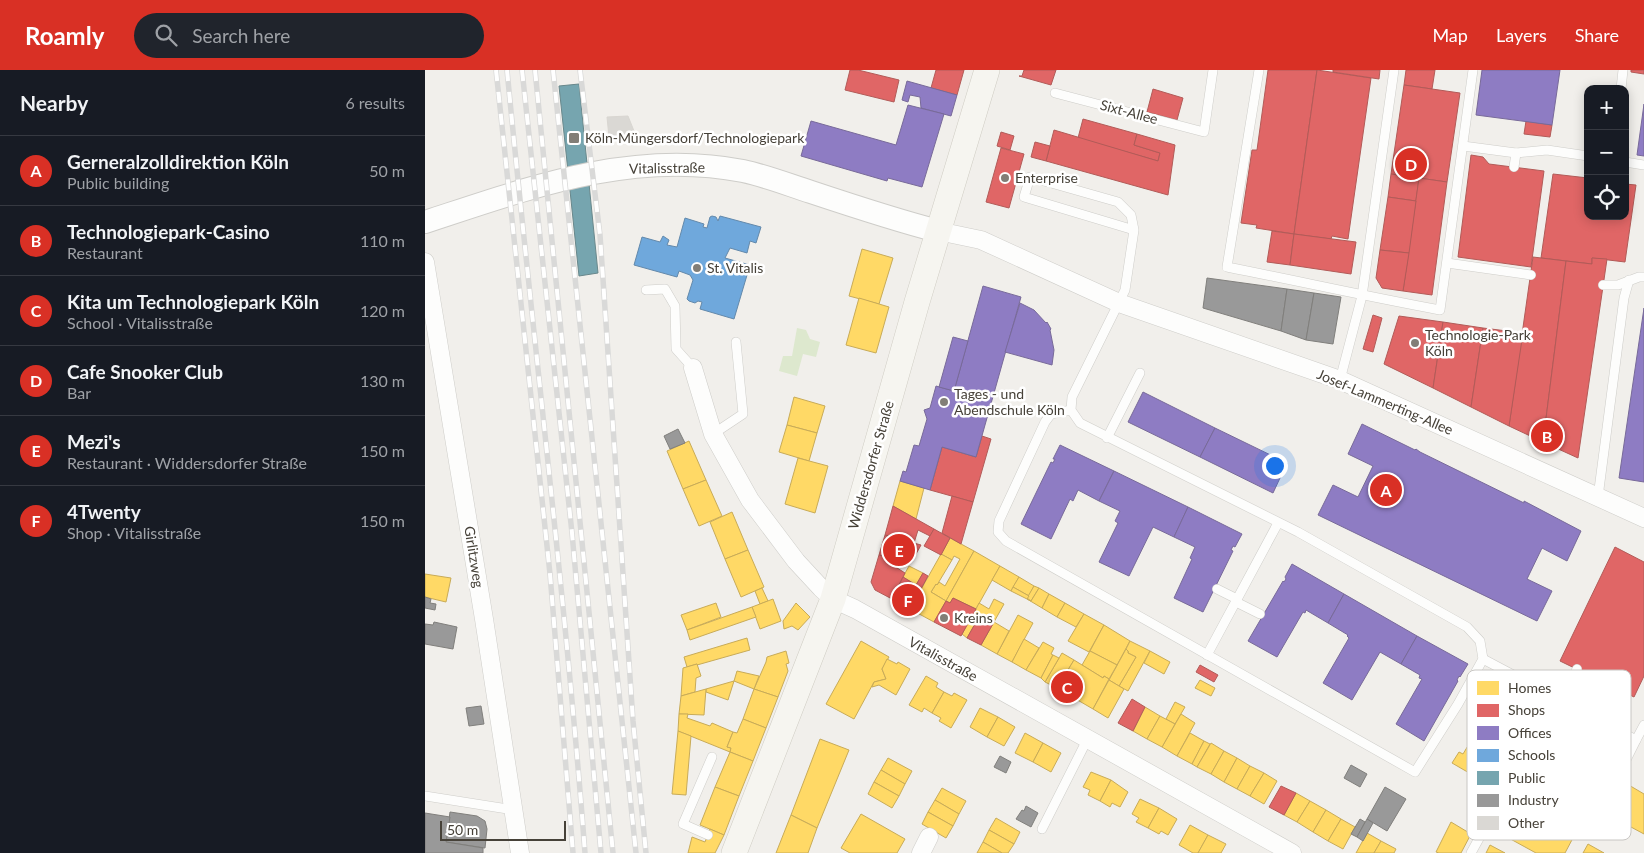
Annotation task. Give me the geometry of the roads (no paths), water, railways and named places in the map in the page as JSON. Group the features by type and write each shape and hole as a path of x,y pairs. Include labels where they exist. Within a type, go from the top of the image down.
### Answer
{"main road":[{"name":"Widdersdorfer Straße","path":"733,848 833,599 938,230 987,70"}],"street":[{"name":"Vitalisstraße","path":"425,222 540,184 580,175 633,167 696,164 744,171 902,222 938,230"},
{"name":"Josef-Lammerting-Allee","path":"938,230 981,240 1119,303 1340,380 1644,518"},
{"name":"Girlitzweg","path":"425,262 428,295 486,628 520,853"},
{"name":"Vitalisstraße","path":"693,368 713,434 750,500 796,561 833,599 855,609 1292,853"},
{"path":"921,853 929,837"}],"lane":[{"path":"1259,70 1227,267 1343,290 1362,296 1440,310 1473,70"},
{"path":"1340,380 1362,296 1394,70"},
{"path":"1621,85 1623,70"},
{"name":"Sixt-Allee","path":"1055,92 1204,132 1212,73"},
{"path":"1463,146 1516,153 1547,150 1584,155"},
{"path":"1514,167 1516,153"},
{"path":"1629,163 1644,165"},
{"path":"1134,230 1024,197 1030,177 1118,202 1131,215 1134,230 1125,290 1072,397 1071,410 1080,423 1298,532 1467,627 1480,640 1483,659 1477,670"},
{"path":"1447,263 1531,275"},
{"path":"1603,285 1618,285 1639,276 1644,277"},
{"path":"1598,497 1624,298 1629,280"},
{"path":"646,290 665,289 675,306 675,349 693,368"},
{"path":"713,434 743,414 736,342"},
{"path":"1107,438 1140,373"},
{"path":"1071,410 1051,414 1045,422 999,521 998,532 1006,541 1415,772 1467,688"},
{"path":"1207,655 1278,523"},
{"path":"1217,589 1260,614"},
{"path":"1483,659 1504,670"},
{"path":"1631,750 1644,724"},
{"path":"1631,737 1636,740"},
{"path":"1042,829 1088,738"},
{"path":"708,835 683,824 712,757"},
{"path":"425,796 513,810"},
{"path":"1471,853 1478,840"}],"railway":[{"path":"496,70 550,574 573,853"},
{"path":"507,70 568,657 585,853"},
{"path":"522,70 572,533 601,853"},
{"path":"535,70 613,853"},
{"path":"553,70 636,853"},
{"path":"580,70 600,235 633,721 646,853"}],"place":[{"name":"Köln-Müngersdorf/Technologiepark","path":"574,138"},
{"name":"Cafe Snooker Club","path":"1411,164"},
{"name":"Enterprise","path":"1005,178"},
{"name":"St. Vitalis","path":"697,268"},
{"name":"Technologie-Park Köln","path":"1415,343"},
{"name":"Tages - und Abendschule Köln","path":"944,402"},
{"name":"Technologiepark-Casino","path":"1547,436"},
{"name":"Gerneralzolldirektion Köln","path":"1386,490"},
{"name":"Mezi's","path":"899,550"},
{"name":"4Twenty","path":"908,600"},
{"name":"Kreins","path":"944,618"},
{"name":"Kita um Technologiepark Köln","path":"1067,687"}]}
